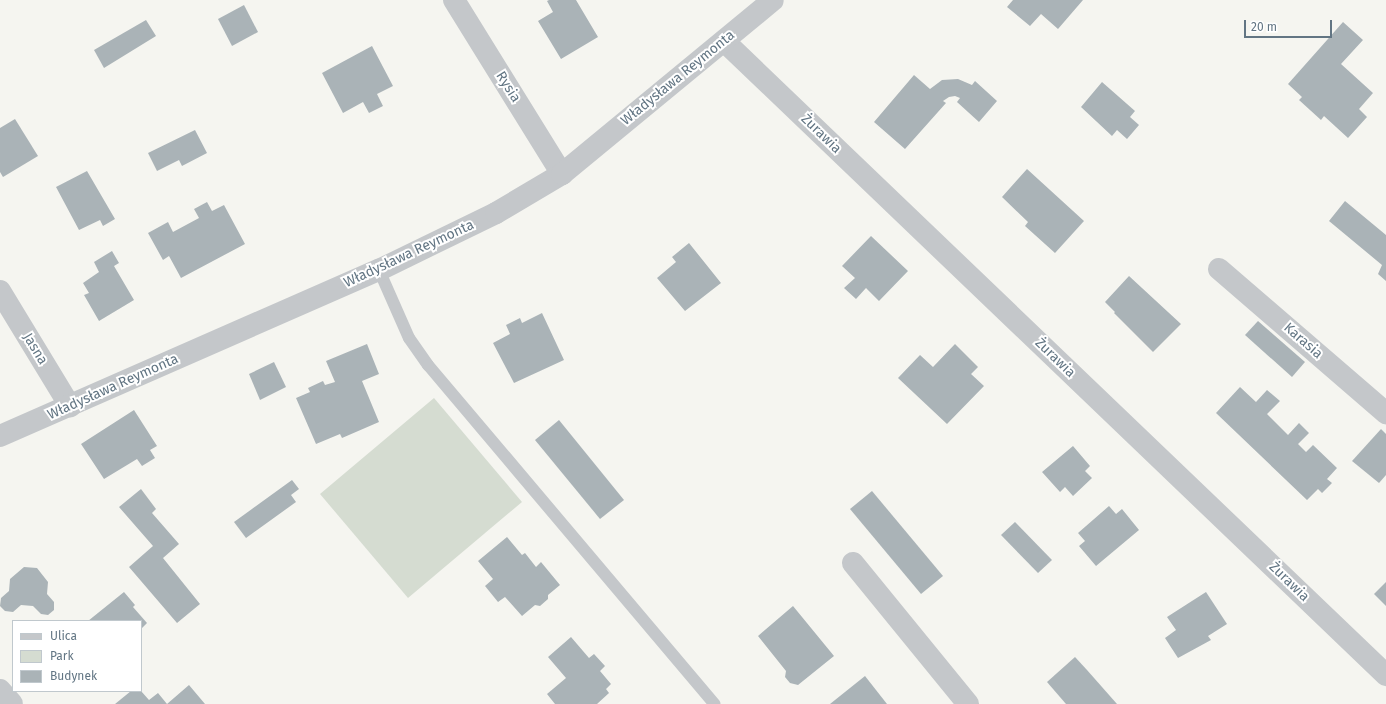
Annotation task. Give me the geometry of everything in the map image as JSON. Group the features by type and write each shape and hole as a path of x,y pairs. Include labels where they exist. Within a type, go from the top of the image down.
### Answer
{"street":[{"name":"Rysia","path":"454,0 562,174"},
{"name":"Władysława Reymonta","path":"0,436 379,270 496,213 562,174 773,0"},
{"name":"Żurawia","path":"724,41 1386,675"},
{"name":"Karasia","path":"1219,270 1386,413"},
{"name":"Jasna","path":"0,291 70,406"},
{"path":"853,563 968,704"},
{"path":"0,690 12,704"}],"lane":[{"path":"379,270 409,338 428,364 714,704"}],"green space":[{"path":"434,398 522,502 408,598 320,494"}],"building":[{"path":"576,0 598,37 561,59 538,21 553,12 547,1"},
{"path":"1013,0 1083,0 1058,29 1041,14 1030,26 1007,7"},
{"path":"244,5 258,32 232,46 218,19"},
{"path":"146,20 156,36 104,68 94,50"},
{"path":"1343,22 1363,40 1341,64 1373,93 1359,109 1367,117 1348,138 1324,116 1321,120 1299,100 1302,97 1288,84"},
{"path":"372,46 393,86 377,94 383,106 369,113 363,102 343,113 322,73"},
{"path":"914,75 930,89 942,80 958,79 972,85 975,81 997,101 979,122 957,102 960,98 955,96 949,97 943,101 946,103 905,149 874,122"},
{"path":"1102,82 1135,111 1130,117 1139,125 1127,139 1117,130 1112,136 1081,107"},
{"path":"15,119 38,156 3,177 0,172 0,128"},
{"path":"195,130 207,153 182,166 179,160 157,171 148,153"},
{"path":"1027,169 1084,221 1055,253 1025,226 1028,222 1002,197"},
{"path":"87,171 115,219 103,226 100,220 79,230 56,187"},
{"path":"1345,201 1386,235 1386,281 1378,274 1382,265 1329,221"},
{"path":"207,202 212,211 224,205 245,244 181,278 169,256 163,260 148,233 168,222 173,232 199,218 194,209"},
{"path":"871,236 908,271 879,301 866,288 856,299 844,288 855,278 842,266"},
{"path":"689,243 721,283 685,311 657,278 676,262 672,257"},
{"path":"112,251 119,263 114,266 134,300 99,321 84,295 89,293 83,283 99,272 94,262"},
{"path":"1129,276 1181,324 1153,352 1105,302"},
{"path":"542,313 564,360 514,383 493,343 510,334 506,325 520,318 522,323"},
{"path":"1258,321 1305,362 1292,377 1245,335"},
{"path":"367,344 379,374 362,381 379,422 342,438 340,434 316,444 296,398 310,392 308,388 323,381 325,385 335,382 326,361"},
{"path":"955,344 978,367 971,374 984,386 947,424 898,378 920,355 933,367"},
{"path":"274,362 286,387 260,400 249,374"},
{"path":"1240,387 1256,402 1267,390 1280,401 1267,414 1288,435 1299,423 1309,433 1298,444 1306,452 1313,445 1337,468 1327,479 1332,483 1322,493 1318,489 1307,500 1216,413"},
{"path":"134,410 157,446 150,450 155,458 142,466 137,459 104,479 81,444"},
{"path":"559,420 624,500 600,519 535,440"},
{"path":"1381,429 1386,434 1386,475 1379,483 1352,461"},
{"path":"1073,446 1090,466 1085,471 1092,478 1073,496 1065,487 1060,492 1042,472"},
{"path":"292,480 299,489 291,495 296,502 246,538 234,522"},
{"path":"141,489 156,509 152,513 179,544 163,558 200,604 177,623 129,567 153,546 119,507"},
{"path":"872,491 943,576 921,594 850,509"},
{"path":"1109,506 1116,514 1122,509 1139,530 1096,566 1079,546 1085,541 1078,533"},
{"path":"1015,522 1052,560 1038,573 1001,535"},
{"path":"507,537 522,555 525,553 536,567 541,562 560,585 548,595 548,599 540,606 535,605 522,616 505,597 498,602 485,586 493,579 478,561"},
{"path":"24,567 37,568 48,582 47,594 54,602 54,610 48,615 41,614 33,606 21,605 13,612 5,611 0,606 1,598 9,591 10,579"},
{"path":"1386,582 1386,606 1374,594"},
{"path":"124,592 135,605 133,607 147,623 142,628 142,620 89,620"},
{"path":"1206,592 1227,624 1208,636 1211,640 1178,658 1165,638 1176,630 1167,617"},
{"path":"793,606 834,656 798,685 790,683 785,677 786,671 758,636"},
{"path":"571,637 589,658 594,654 605,666 600,671 611,684 606,689 609,693 597,704 555,704 547,694 566,678 548,657"},
{"path":"1075,657 1117,704 1066,704 1047,682"},
{"path":"865,676 887,704 830,704"},
{"path":"189,685 205,704 167,704"},
{"path":"130,692 142,692 149,700 158,693 167,704 115,704"}]}
